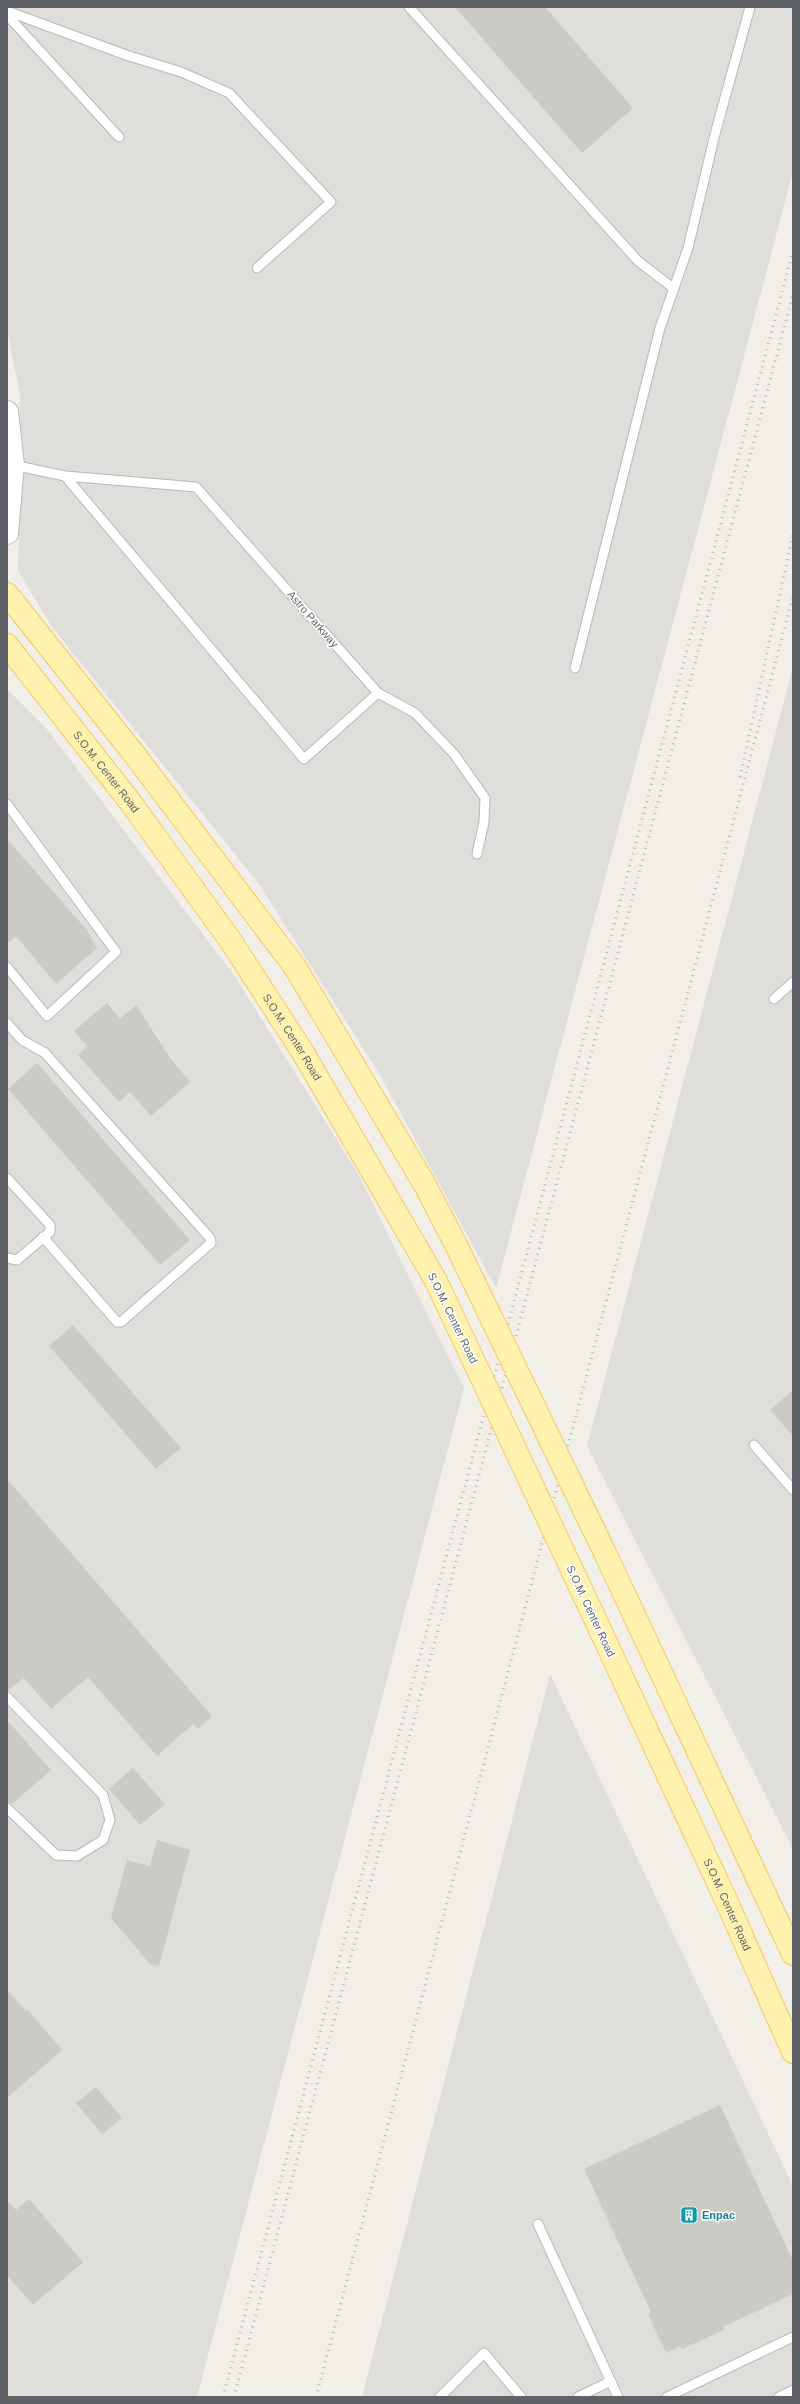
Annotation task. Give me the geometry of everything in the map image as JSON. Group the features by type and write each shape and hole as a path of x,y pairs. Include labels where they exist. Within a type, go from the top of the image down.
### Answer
{"main road":[{"path":"7,594 34,625 134,754 295,967 425,1185 456,1245 605,1553 793,1954"},
{"name":"S.O.M. Center Road","path":"7,645 131,804 230,940 302,1051 436,1281 726,1900 793,2052"}],"street":[{"path":"7,412 14,465 7,533"}],"lane":[{"path":"409,7 638,261 674,288"},
{"path":"575,668 660,328 688,248 715,134 750,7"},
{"path":"7,11 126,55 181,72 229,94 331,202 257,268"},
{"path":"7,15 119,137"},
{"name":"Astro Parkway","path":"14,465 65,476 196,487 378,693 415,712 454,754 485,798 484,822 477,854"},
{"path":"65,476 304,759 378,693"},
{"path":"7,804 116,952 47,1016 7,967"},
{"path":"774,998 793,982"},
{"path":"7,1023 22,1040 46,1053 210,1238 211,1243 121,1322 117,1322 43,1237"},
{"path":"7,1178 50,1225 50,1232 17,1260 7,1258"},
{"path":"754,1445 793,1490"},
{"path":"7,1697 103,1795 110,1820 103,1840 77,1856 56,1855 7,1808"},
{"path":"538,2224 618,2397"},
{"path":"667,2397 793,2337"},
{"path":"440,2397 484,2353 521,2397"},
{"path":"578,2397 610,2382"},
{"path":"779,2397 793,2390"}],"shaded area":[{"path":"7,7 793,7 793,172 496,1288 380,1075 259,884 52,627 18,571 20,396 7,329"},
{"path":"793,667 793,1849 587,1446"},
{"path":"7,689 46,728 234,975 358,1174 464,1388 197,2397 7,2397"},
{"path":"550,1674 793,2186 793,2397 362,2397"}],"building":[{"path":"455,7 545,7 633,108 582,153"},
{"path":"7,839 86,929 97,948 56,984 16,936 7,944"},
{"path":"107,1003 120,1019 136,1005 170,1058 190,1082 151,1116 130,1092 119,1102 78,1055 87,1046 74,1031"},
{"path":"37,1063 190,1240 160,1265 8,1089"},
{"path":"73,1325 181,1448 156,1469 49,1346"},
{"path":"793,1390 793,1436 770,1410"},
{"path":"7,1479 212,1716 198,1729 193,1724 157,1756 88,1677 51,1709 24,1678 7,1691"},
{"path":"7,1720 51,1770 12,1804 7,1802"},
{"path":"133,1768 165,1804 140,1825 109,1789"},
{"path":"157,1840 190,1850 159,1966 150,1964 111,1918 127,1860 150,1866"},
{"path":"7,1990 26,2011 28,2010 62,2050 7,2098"},
{"path":"96,2087 122,2118 102,2134 76,2103"},
{"name":"Enpac","path":"720,2105 793,2261 793,2294 723,2327 724,2330 682,2349 680,2346 666,2353 648,2314 651,2312 584,2169"},
{"path":"29,2199 83,2262 33,2305 7,2275 7,2200 16,2210"}],"railway":[{"path":"223,2397 793,251"},
{"path":"234,2397 793,294"},
{"path":"740,777 793,534"},
{"path":"316,2397 793,596"}],"place":[{"name":"Enpac","path":"689,2215"}]}
